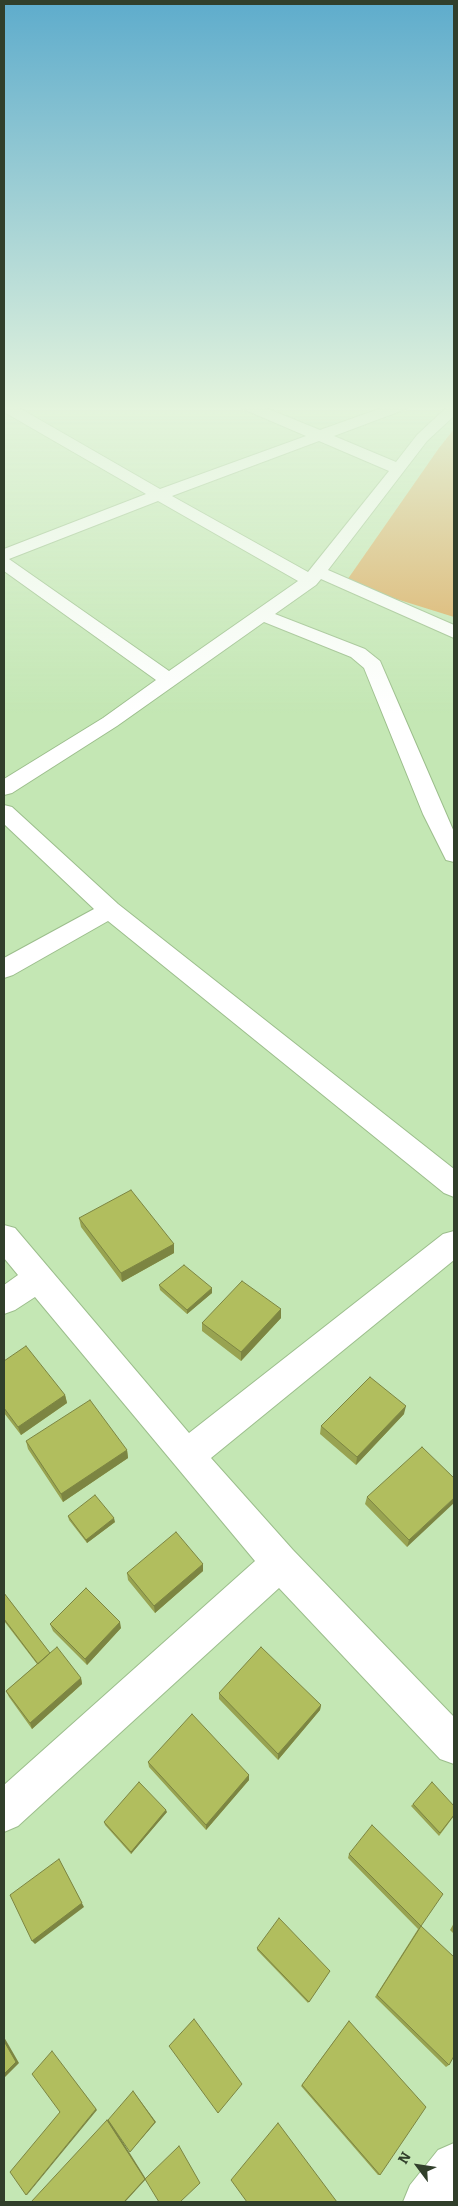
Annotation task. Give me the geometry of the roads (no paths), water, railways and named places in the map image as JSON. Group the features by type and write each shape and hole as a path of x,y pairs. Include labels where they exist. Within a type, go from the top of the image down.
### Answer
{"street":[{"path":"4,555 123,509"},
{"path":"186,509 315,577 454,632"},
{"path":"4,788 110,722 264,616 315,577 368,509"},
{"path":"4,563 170,681"},
{"path":"264,616 358,653 373,665 434,814 454,855"},
{"path":"4,812 110,910 454,1185"},
{"path":"4,969 110,910"},
{"path":"4,1237 187,1456 280,1563 454,1745"},
{"path":"187,1456 454,1243"},
{"path":"4,1301 39,1278"},
{"path":"4,1812 280,1563"},
{"path":"427,2202 454,2166"}]}
